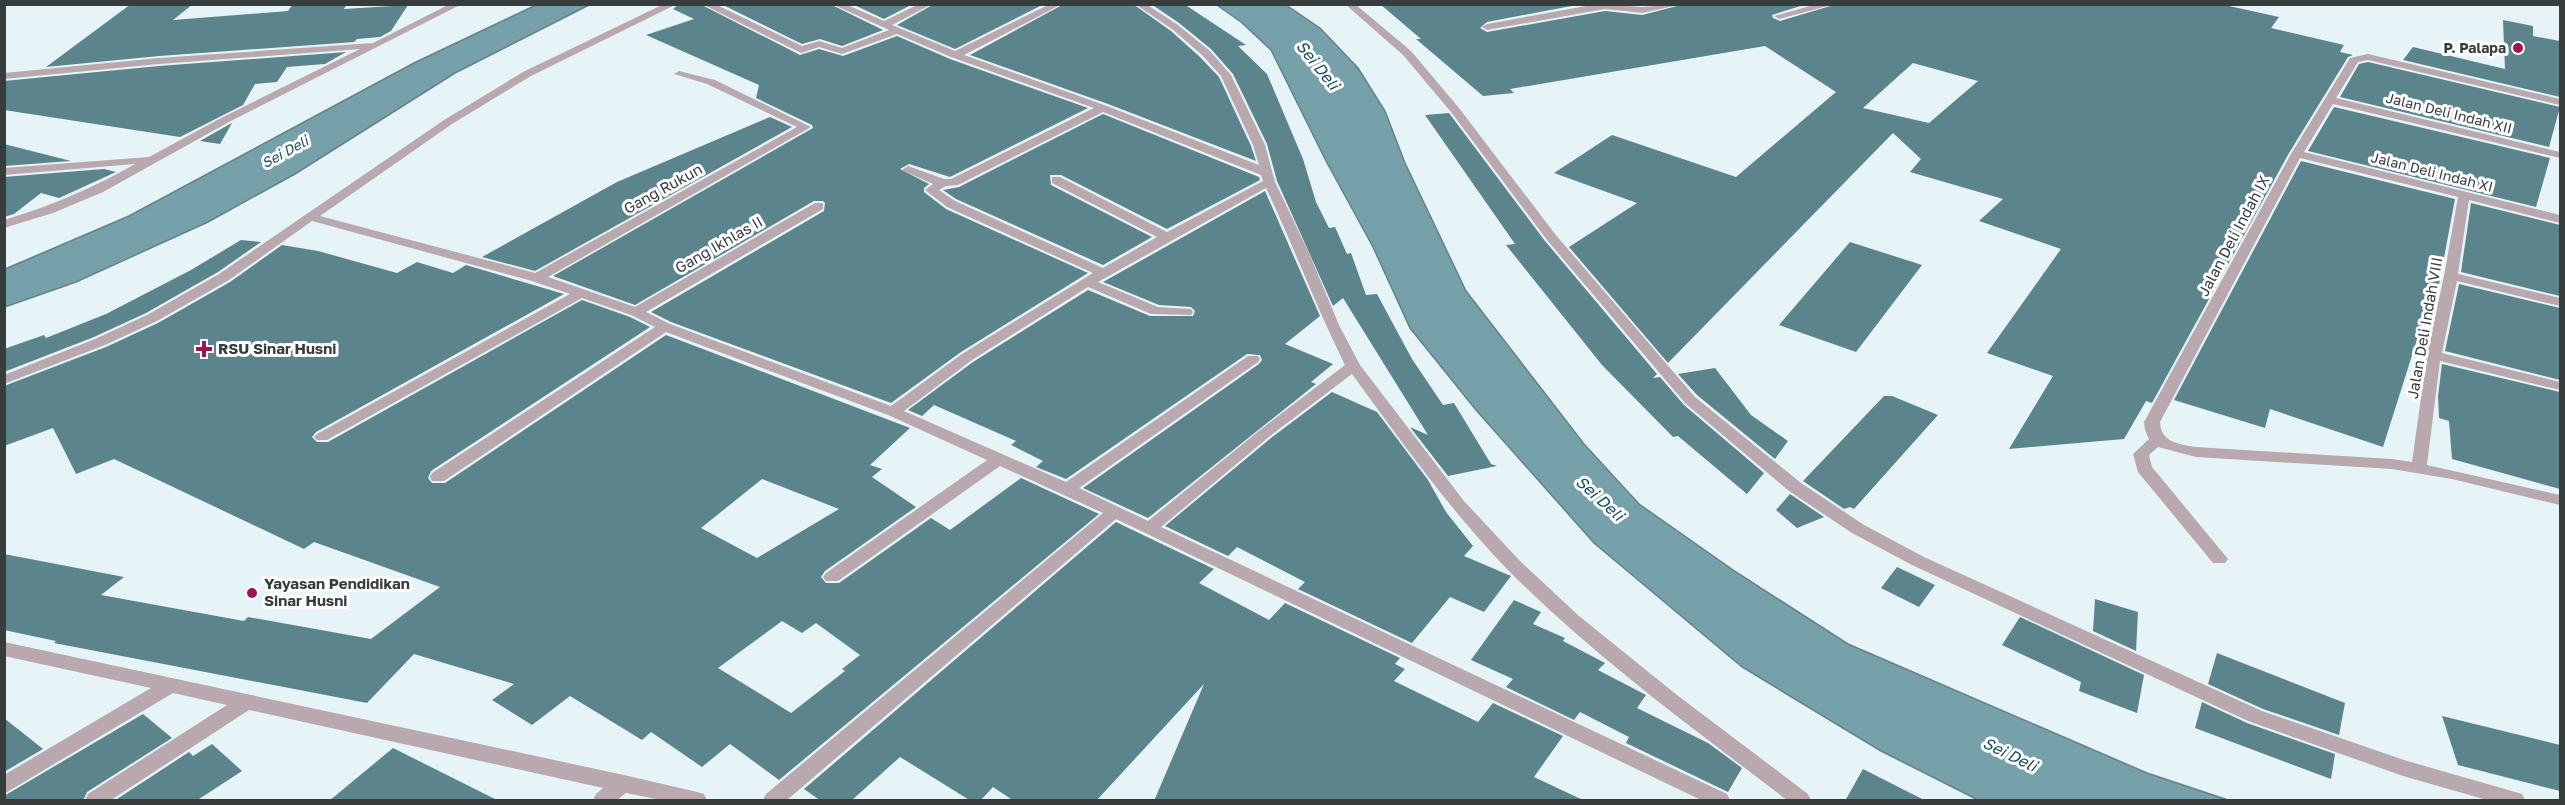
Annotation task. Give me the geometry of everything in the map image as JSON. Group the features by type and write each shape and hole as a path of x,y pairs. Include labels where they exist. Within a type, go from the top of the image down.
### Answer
{"street":[{"path":"4,224 76,200 225,120 458,4"},
{"path":"4,380 100,342 152,318 224,278 448,122 527,74 673,4"},
{"path":"706,4 801,50 819,44 842,51 899,30"},
{"path":"836,4 955,55 1103,108 1267,177"},
{"path":"886,24 928,4"},
{"path":"955,55 1058,4"},
{"path":"1139,4 1175,27 1206,53 1226,75 1259,145 1267,177 1353,366 1458,505 1514,565 1573,621 1801,801"},
{"path":"1350,4 1407,53 1455,110 1551,237 1690,400 1795,487 1858,529 1918,561 2255,716 2403,768 2515,801"},
{"path":"1487,27 1605,6 1642,10 1679,4"},
{"path":"1779,16 1832,4"},
{"path":"4,76 379,44"},
{"name":"Jalan Deli Indah IX","path":"2156,438 2152,422 2297,154 2357,58 2383,59 2560,102"},
{"name":"Gang Rukun","path":"537,278 806,127 711,82 679,74"},
{"name":"Jalan Deli Indah XII","path":"2330,100 2560,155"},
{"path":"1103,108 954,182 943,183 931,190 951,204 1103,273"},
{"name":"Jalan Deli Indah XI","path":"2297,154 2464,195 2560,215"},
{"path":"4,172 153,159"},
{"path":"908,170 943,183"},
{"path":"893,412 976,352 1087,282 1267,177"},
{"path":"1056,180 1165,236"},
{"name":"Jalan Deli Indah VIII","path":"2419,467 2434,355 2451,276 2464,195"},
{"name":"Gang Ikhlas II","path":"636,312 819,206"},
{"path":"310,217 537,278 636,312 665,327 893,412 1067,489 1720,801"},
{"path":"2451,276 2560,302"},
{"path":"1087,282 1156,311 1186,312"},
{"path":"322,436 580,293"},
{"path":"438,477 665,327"},
{"path":"2434,355 2560,386"},
{"path":"1067,489 1253,359"},
{"path":"1148,529 1265,433 1353,366"},
{"path":"2219,559 2144,468 2141,454 2156,438 2174,448 2196,452 2373,462 2419,467 2560,500"},
{"path":"832,577 999,459"},
{"path":"772,801 1114,512"},
{"path":"4,649 624,783 697,801"},
{"path":"4,786 171,685"},
{"path":"95,801 248,701"},
{"path":"603,801 624,783"}],"water":[{"name":"Sei Deli","path":"536,5 589,5 455,73 295,174 208,222 76,282 5,307 5,269 129,216 414,63"},
{"name":"Sei Deli","path":"1217,5 1286,5 1320,28 1358,68 1385,111 1405,163 1466,291 1584,444 1639,504 1736,572 1848,644 2147,773 2228,800 1978,800 1881,751 1742,667 1594,543 1476,410 1410,328 1373,247 1326,161 1271,50 1241,22"}],"building":[{"path":"131,4 193,4 173,20 288,11 293,4 347,4 344,9 408,5 391,31 380,37 357,39 354,42 159,56 46,67"},
{"path":"679,4 700,4 800,55 819,49 843,56 897,36 950,59 1088,108 950,177 909,164 900,169 929,184 924,188 924,192 946,209 1088,273 961,352 891,403 671,322 651,312 824,211 823,201 814,201 635,305 553,276 813,128 812,125 756,98 759,85 646,35 694,19 673,9"},
{"path":"721,4 830,4 883,30 842,46 820,39 802,44"},
{"path":"852,4 913,4 884,19"},
{"path":"934,4 1044,4 955,49 897,25"},
{"path":"1064,4 1133,4 1171,31 1219,77 1256,161 1108,104 970,55"},
{"path":"1151,4 1184,4 1246,45 1238,46 1267,74 1303,159 1316,202 1329,228 1335,227 1347,254 1351,253 1366,295 1377,294 1412,359 1443,405 1454,403 1491,464 1497,466 1448,476 1410,427 1428,435 1343,298 1333,306 1277,181 1267,144 1233,74 1211,49"},
{"path":"1380,4 1582,4 1487,22 1480,28 1487,32 1605,11 1642,15 1685,4 1807,4 1772,15 1780,21 1837,4 2220,4 2279,17 2271,28 2344,45 2340,52 2353,55 2348,57 2289,153 2152,403 2146,401 2124,439 2009,449 2053,376 1987,353 2061,249 1979,221 2003,199 1910,172 1921,159 1893,133 1668,363 1569,247 1637,203 1554,173 1612,135 1736,177 1836,92 1765,46 1510,89 1514,93 1483,96 1416,39 1421,39","holes":["1913,63 1978,81 1929,123 1863,108"]},
{"path":"2503,20 2533,26 2533,36 2560,41 2560,97 2403,60 2413,47 2505,69"},
{"path":"346,52 325,64 287,67 277,82 255,84 243,105 180,137 4,110 4,81 159,66"},
{"path":"2368,62 2560,107 2549,147 2340,97 2359,64"},
{"path":"2334,107 2550,158 2536,207 2308,151"},
{"path":"1449,113 1545,241 1657,374 1653,378 1660,377 1684,405 1764,473 1747,494 1678,436 1673,437 1602,365 1506,245 1515,244 1425,115"},
{"path":"1103,114 1259,177 1260,180 1167,229 1061,175 1050,175 1051,185 1152,237 1103,265 956,199 943,190 959,187"},
{"path":"770,117 792,127 535,271 482,257 617,182"},
{"path":"232,123 220,144 200,141 230,124"},
{"path":"4,144 71,161 4,166"},
{"path":"2301,161 2455,199 2434,311 2433,289 2383,447 2270,409 2265,428 2174,400"},
{"path":"104,169 116,172 59,198 41,193 14,214 4,217 4,177"},
{"path":"1265,191 1320,316 1285,344 1333,364 1311,382 1316,384 1148,518 1083,488 1259,364 1262,360 1260,355 1247,354 1066,479 1036,467 1043,461 1011,445 1016,441 934,405 922,416 908,410 973,362 1088,290 1150,316 1193,316 1195,311 1191,307 1159,305 1103,282"},
{"path":"2471,203 2560,225 2560,296 2461,272"},
{"path":"241,240 261,242 218,272 146,313 94,337 4,372 4,349 44,335 46,338 106,314 191,270"},
{"path":"1850,242 1922,265 1856,352 1779,325"},
{"path":"282,245 318,251 397,273 417,262 453,273 466,265 564,294 316,432 312,437 317,442 328,442 582,300 630,317 650,327 431,471 428,478 432,483 445,483 666,335 910,428 870,465 882,469 872,477 916,507 825,571 821,577 826,583 839,583 931,518 950,530 1021,478 1099,514 779,780 730,744 702,767 651,732 642,740 570,696 532,725 492,700 514,684 414,654 367,703 54,643 56,641 4,630 4,554 124,577 101,595 244,621 248,617 371,639 440,587 314,542 304,549 114,459 76,474 53,428 4,446 4,386 106,347 158,323 230,282","holes":["762,479 839,509 757,558 701,528","782,621 802,633 816,623 860,655 842,669 845,671 791,713 718,668"]},
{"path":"2459,284 2560,308 2560,380 2445,351"},
{"path":"2442,364 2560,392 2560,489 2452,459 2449,421 2439,418 2438,396"},
{"path":"1715,368 1751,415 1788,441 1775,459 1697,395 1678,374"},
{"path":"1332,392 1377,412 1428,480 1446,512 1473,546 1464,556 1511,576 1484,612 1450,597 1412,643 1298,589 1305,582 1237,547 1228,556 1165,526 1271,438"},
{"path":"1884,396 1892,396 1938,415 1854,509 1850,507 1844,509 1803,481"},
{"path":"1790,494 1824,517 1797,528 1776,510"},
{"path":"1116,522 1214,569 1199,583 1269,620 1285,603 1400,658 1395,664 1405,669 1394,681 1478,722 1493,703 1563,736 1534,777 1585,801 1154,801 1204,684 1096,801 1014,801 993,787 980,801 971,801 900,757 851,801 821,801 804,789"},
{"path":"1897,567 1935,585 1919,607 1881,588"},
{"path":"2095,599 2138,612 2136,651 2093,631"},
{"path":"1514,600 1541,612 1533,624 1565,638 1563,641 1605,663 1598,670 1646,695 1637,708 1708,743 1742,768 1728,792 1626,743 1629,737 1580,712 1574,720 1506,687 1513,679 1471,660"},
{"path":"2020,617 2144,675 2137,713 2079,691 2081,682 2002,645"},
{"path":"2217,653 2345,703 2339,735 2263,709 2208,684"},
{"path":"2202,702 2247,723 2335,754 2331,779 2195,728"},
{"path":"143,714 172,738 87,792 83,801 4,801 4,796"},
{"path":"2442,716 2560,745 2560,791 2458,765"},
{"path":"4,718 43,749 4,772"},
{"path":"212,744 242,771 196,801 114,801 189,752 193,756"},
{"path":"393,748 499,801 329,801"},
{"path":"1863,769 1926,801 1845,801"}],"place":[{"name":"P. Palapa","path":"2518,48"},
{"name":"RSU Sinar Husni","path":"204,349"},
{"name":"Yayasan Pendidikan Sinar Husni","path":"252,593"}]}
